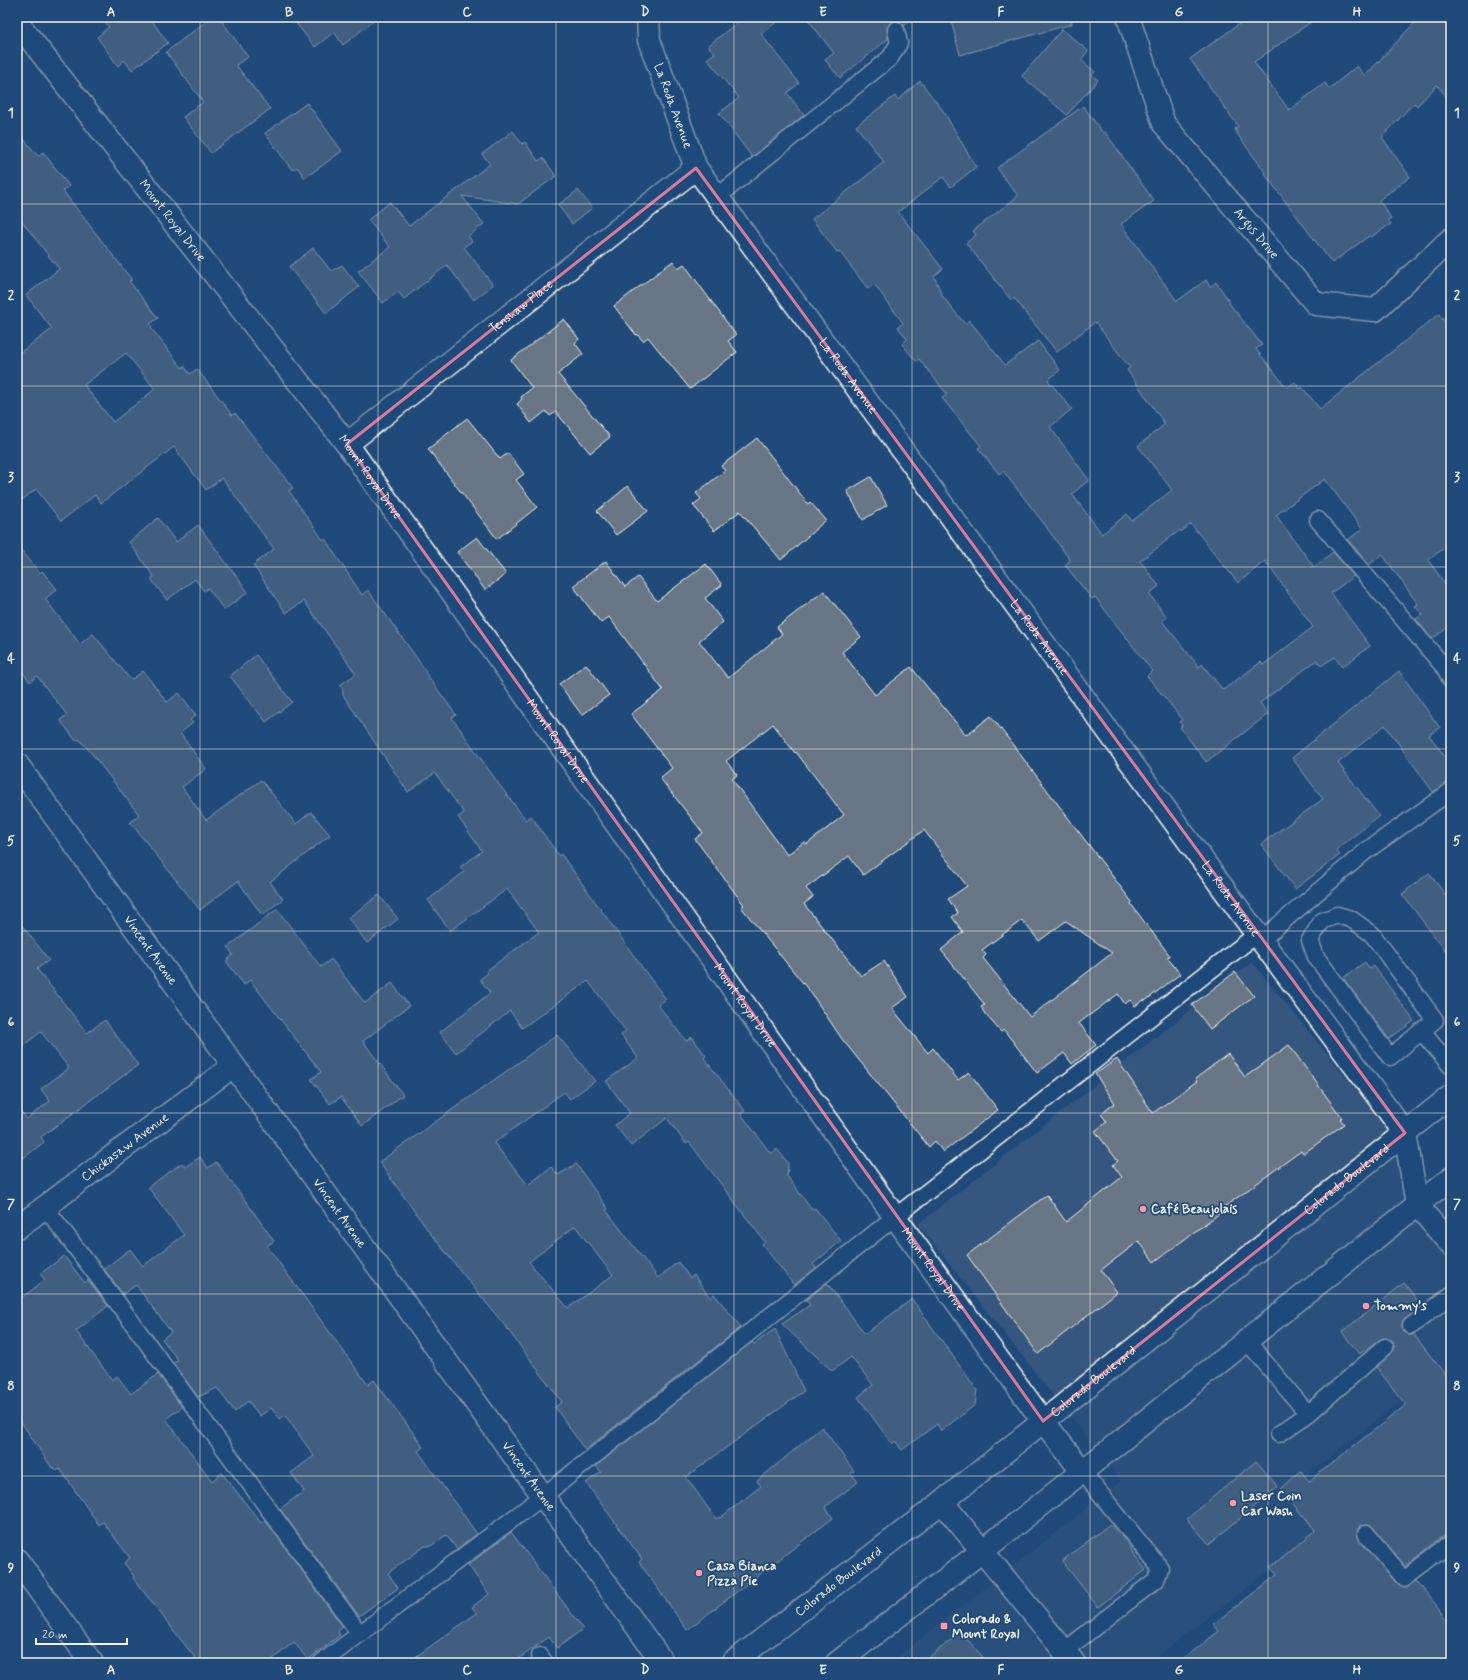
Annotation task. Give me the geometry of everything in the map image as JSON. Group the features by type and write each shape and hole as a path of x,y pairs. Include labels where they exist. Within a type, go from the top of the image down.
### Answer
{"street":[{"name":"La Roda Avenue","path":"648,17 649,40 696,168 1259,937 1406,1133 1417,1205"},
{"name":"Argus Drive","path":"1128,17 1164,124 1316,304 1376,310 1451,239"},
{"name":"Mount Royal Drive","path":"17,22 347,444 895,1217 1043,1422 1082,1472"},
{"name":"Tenshaw Place","path":"347,444 696,168"},
{"name":"Vincent Avenue","path":"17,764 542,1497 663,1663"},
{"name":"Chickasaw Avenue","path":"17,1228 233,1066"},
{"name":"Colorado Boulevard","path":"732,1663 942,1502 1451,1096"},
{"path":"837,1663 981,1552 1451,1178"},
{"path":"1417,1205 1451,1245"},
{"path":"942,1502 981,1552 1069,1657"},
{"path":"19,1567 92,1663"}],"lane":[{"path":"717,197 890,58 899,43 896,30"},
{"path":"1318,520 1449,670"},
{"path":"321,1663 542,1497 895,1217 1259,937 1366,851 1451,791"},
{"path":"1337,915 1351,920 1372,934 1436,1020 1422,1031 1390,1057 1316,957 1310,940 1322,921 1337,915"},
{"path":"1422,1031 1451,1066"},
{"path":"45,1207 360,1634"},
{"path":"1411,1326 1451,1295"},
{"path":"1247,1341 1308,1414"},
{"path":"1279,1434 1308,1414 1385,1347"},
{"path":"1069,1657 1156,1580 1160,1568 1082,1472"},
{"path":"1366,1533 1404,1579 1451,1542"}],"highlighted area":[{"path":"696,168 1405,1133 1043,1421 347,444"}],"shaded area":[{"path":"1252,962 1451,1206 1451,1362 1310,1473 1337,1518 1149,1663 890,1663 1121,1481 918,1224"}],"building":[{"path":"101,17 149,17 168,43 132,70 124,60 118,66 97,37 109,27"},
{"path":"212,17 219,17 248,57 236,65 270,109 211,153 183,117 203,102 166,52"},
{"path":"291,17 378,17 343,45 334,32 315,47"},
{"path":"744,17 783,17 761,34 799,83 787,93 804,115 752,157 719,113 739,98 707,59 715,53 708,46"},
{"path":"806,17 916,17 904,26 898,21 890,23 887,28 888,39 840,78 825,60 834,53"},
{"path":"950,17 1071,17 1072,24 960,55"},
{"path":"1249,17 1318,17 1254,62 1289,110 1325,83 1329,89 1357,66 1365,76 1420,17 1451,17 1451,102 1437,85 1417,106 1414,103 1382,137 1410,177 1379,200 1391,218 1388,220 1391,224 1371,237 1369,236 1332,263 1264,173 1265,172 1238,135 1235,129 1238,126 1190,59"},
{"path":"1062,29 1088,51 1081,60 1095,72 1092,75 1098,80 1067,115 1022,76"},
{"path":"920,81 944,112 976,167 951,187 943,177 898,212 943,269 934,276 943,297 965,324 969,320 1005,365 1038,341 1060,370 1048,380 1072,409 1050,427 1089,480 1072,494 1102,534 1127,514 1132,521 1172,490 1138,446 1165,424 1127,370 1130,368 1095,322 1057,352 1014,298 1011,300 966,243 976,235 973,231 1018,196 997,168 1083,106 1103,133 1105,132 1154,201 1121,224 1177,301 1206,280 1210,287 1216,282 1230,302 1229,303 1262,345 1256,349 1287,388 1295,382 1300,389 1302,387 1320,409 1439,314 1451,331 1451,543 1428,560 1451,592 1451,625 1432,639 1416,619 1423,615 1415,606 1418,604 1382,554 1369,565 1348,540 1362,529 1325,479 1276,515 1314,567 1333,552 1354,576 1331,593 1370,646 1342,667 1335,657 1321,666 1317,660 1260,703 1268,714 1206,762 1180,727 1182,726 1180,722 1183,720 1147,676 1152,671 1095,597 1092,599 1065,565 1070,560 1003,471 999,474 978,448 981,446 942,398 947,394 919,359 916,361 902,344 907,339 898,327 903,323 874,284 868,289 812,219 884,162 856,126 895,96 898,100","holes":["1191,524 1238,583 1265,561 1313,627 1263,665 1261,662 1223,690 1202,664 1199,667 1162,621 1167,617 1149,594 1159,586 1140,561 1180,530 1181,532"]},
{"path":"307,103 342,151 305,178 297,167 292,170 265,133"},
{"path":"17,131 38,156 43,152 69,186 63,191 132,280 129,281 158,318 150,324 152,327 151,328 182,368 184,366 190,374 197,369 232,415 235,413 293,488 289,491 323,540 325,539 362,595 368,590 456,715 452,718 498,783 526,820 531,816 559,856 561,854 666,999 658,1005 686,1041 692,1037 706,1056 704,1058 745,1111 741,1114 771,1154 777,1149 788,1163 787,1176 812,1210 815,1208 841,1241 813,1264 816,1268 794,1285 762,1244 765,1242 689,1142 686,1144 667,1118 631,1146 615,1125 630,1113 606,1081 638,1058 621,1035 626,1031 588,981 522,1028 510,1011 456,1053 440,1032 490,993 480,979 488,973 486,971 539,932 507,889 450,931 428,900 464,872 460,867 482,851 458,817 464,813 435,773 408,792 343,695 343,689 340,685 356,674 304,601 286,613 253,565 274,549 222,478 206,490 174,447 101,503 95,495 61,521 36,489 17,504 17,355 52,329 26,295 59,269 17,215","holes":["126,353 155,389 113,422 84,385"]},
{"path":"513,131 522,144 525,142 538,161 543,158 556,176 518,204 462,196 484,224 468,236 472,241 464,247 493,285 474,300 447,265 404,299 398,292 383,303 358,271 390,247 368,220 390,202 409,226 490,164 482,154"},
{"path":"578,190 592,208 572,224 558,205"},
{"path":"313,248 331,271 342,265 359,287 326,313 289,267"},
{"path":"673,261 678,268 684,264 736,335 728,341 737,352 690,389 648,337 643,341 637,334 636,335 614,306"},
{"path":"564,319 579,339 575,343 583,354 558,374 610,437 590,453 556,412 550,416 546,411 531,423 517,404 522,399 521,397 532,388 511,360"},
{"path":"467,418 500,459 508,453 524,474 516,480 537,507 497,539 428,449"},
{"path":"757,438 808,504 810,502 826,520 781,560 740,511 714,531 693,505 701,499 696,493 725,471 721,466"},
{"path":"871,477 887,505 863,520 847,491"},
{"path":"628,486 648,511 616,535 597,511"},
{"path":"158,518 176,542 198,525 248,592 224,610 208,588 204,591 195,579 167,600 151,579 154,577 129,542"},
{"path":"477,537 506,574 485,590 457,552"},
{"path":"17,545 40,573 42,571 57,589 45,599 80,644 93,634 131,680 143,671 167,702 179,693 196,715 190,720 193,723 180,733 206,769 182,787 206,820 261,780 296,824 311,812 330,835 270,882 283,899 262,915 238,881 200,910 130,822 139,815 93,755 79,739 76,741 60,720 67,715 37,676 30,682 17,665"},
{"path":"606,561 625,587 638,577 657,601 706,564 722,585 705,598 723,622 699,641 728,678 782,634 777,627 824,591 861,637 842,652 875,695 911,667 966,735 991,716 1132,902 1131,904 1170,956 1167,957 1180,974 1145,1001 1144,1000 1135,1006 1130,1000 1125,1004 1118,994 1079,1023 1096,1045 1072,1064 1064,1053 1037,1073 1004,1030 1001,1032 985,1014 981,1007 985,1005 941,950 963,932 952,917 958,913 948,899 967,886 924,830 863,875 849,856 806,888 813,897 804,904 861,976 884,961 908,997 892,1008 928,1053 933,1048 958,1080 969,1072 998,1110 943,1152 935,1141 929,1147 842,1039 811,993 741,907 744,905 695,839 703,833 660,778 672,768 631,714 663,690 609,617 601,623 573,586","holes":["773,724 844,815 807,844 804,842 787,855 732,779 737,775 726,761","1022,920 1039,941 1066,921 1112,953 1030,1017 983,958 986,955 982,950"]},
{"path":"256,655 292,702 266,722 230,676"},
{"path":"586,664 609,695 582,715 559,684"},
{"path":"1399,671 1440,728 1429,735 1451,765 1451,781 1433,792 1385,725 1338,763 1379,816 1336,850 1340,855 1295,889 1261,844 1323,799 1292,758"},
{"path":"1429,873 1451,902 1451,958 1402,894"},
{"path":"379,895 398,919 367,943 348,918"},
{"path":"277,909 321,967 331,959 365,1003 392,983 409,1006 363,1041 403,1095 362,1126 341,1097 330,1104 311,1079 321,1072 250,980 244,985 226,961 233,955 228,947"},
{"path":"17,919 49,960 37,969 87,1033 105,1020 138,1065 41,1137 44,1142 17,1163 17,1107 27,1119 50,1101 41,1089 69,1068 41,1032 17,1050"},
{"path":"1365,962 1370,969 1374,966 1414,1021 1389,1039 1343,978"},
{"path":"1235,972 1254,996 1210,1029 1192,1005"},
{"path":"557,1035 595,1081 570,1099 564,1092 494,1143 528,1185 551,1167 558,1175 576,1164 608,1209 606,1210 658,1278 678,1262 690,1278 694,1275 710,1298 714,1294 741,1327 585,1450 555,1407 562,1402 505,1326 430,1233 379,1162","holes":["575,1226 613,1275 568,1308 529,1262"]},
{"path":"1289,1045 1342,1118 1340,1119 1344,1124 1303,1154 1301,1151 1223,1208 1224,1210 1154,1262 1139,1241 1101,1270 1117,1292 1038,1354 967,1255 1047,1195 1066,1222 1122,1177 1113,1165 1118,1161 1095,1131 1107,1122 1101,1114 1115,1103 1095,1074 1117,1059 1153,1113 1197,1081 1195,1079 1228,1054 1245,1077"},
{"path":"200,1157 208,1168 216,1162 242,1196 274,1241 267,1246 368,1385 374,1380 406,1423 423,1447 418,1451 477,1534 457,1549 446,1535 431,1546 425,1546 388,1573 398,1588 359,1616 280,1509 304,1491 291,1473 314,1456 285,1415 280,1419 271,1408 260,1416 248,1401 235,1412 217,1388 198,1397 173,1363 178,1360 162,1339 171,1332 136,1285 123,1294 104,1269 130,1249 143,1266 184,1235 148,1187 182,1163 185,1167"},
{"path":"64,1256 85,1283 88,1280 108,1306 76,1331 112,1380 117,1376 131,1394 158,1374 182,1407 166,1419 212,1481 222,1473 261,1523 265,1520 343,1627 338,1631 340,1635 308,1660 294,1642 268,1663 199,1663 133,1578 134,1576 124,1563 130,1558 103,1522 99,1525 60,1469 57,1471 53,1467 52,1468 17,1416 17,1301 45,1280 40,1274"},
{"path":"827,1283 865,1334 912,1299 977,1390 975,1405 941,1431 937,1424 902,1450 895,1441 892,1444 858,1397 873,1385 851,1357 832,1371 782,1324 810,1305 806,1300"},
{"path":"1404,1283 1422,1306 1402,1322 1403,1331 1408,1335 1414,1335 1451,1382 1451,1534 1445,1535 1405,1566 1370,1524 1360,1525 1357,1534 1397,1585 1406,1588 1417,1581 1451,1624 1451,1663 1178,1663 1219,1631 1213,1624 1277,1575 1270,1567 1315,1531 1281,1489 1301,1471 1309,1481 1406,1405 1376,1367 1394,1350 1392,1340 1383,1338 1359,1354 1342,1332"},
{"path":"775,1329 804,1391 686,1477 716,1519 719,1517 720,1518 761,1486 757,1481 822,1427 854,1471 851,1473 858,1482 825,1507 833,1518 687,1630 639,1562 642,1559 586,1483 601,1472 596,1466 752,1342 754,1344"},
{"name":"Laser Coin Car Wash","path":"1256,1461 1278,1487 1209,1544 1187,1519"},
{"path":"1110,1524 1131,1547 1129,1548 1146,1570 1098,1607 1062,1561"},
{"path":"511,1532 583,1629 557,1648 549,1637 513,1663 407,1663 477,1613 472,1607 489,1594 468,1565"},
{"path":"961,1632 988,1663 922,1663"}],"place":[{"name":"Café Beaujolais","path":"1143,1209"},
{"name":"Tommy's","path":"1366,1306"},
{"name":"Laser Coin Car Wash","path":"1233,1503"},
{"name":"Casa Bianca Pizza Pie","path":"699,1573"},
{"name":"Colorado & Mount Royal","path":"944,1626"}]}
